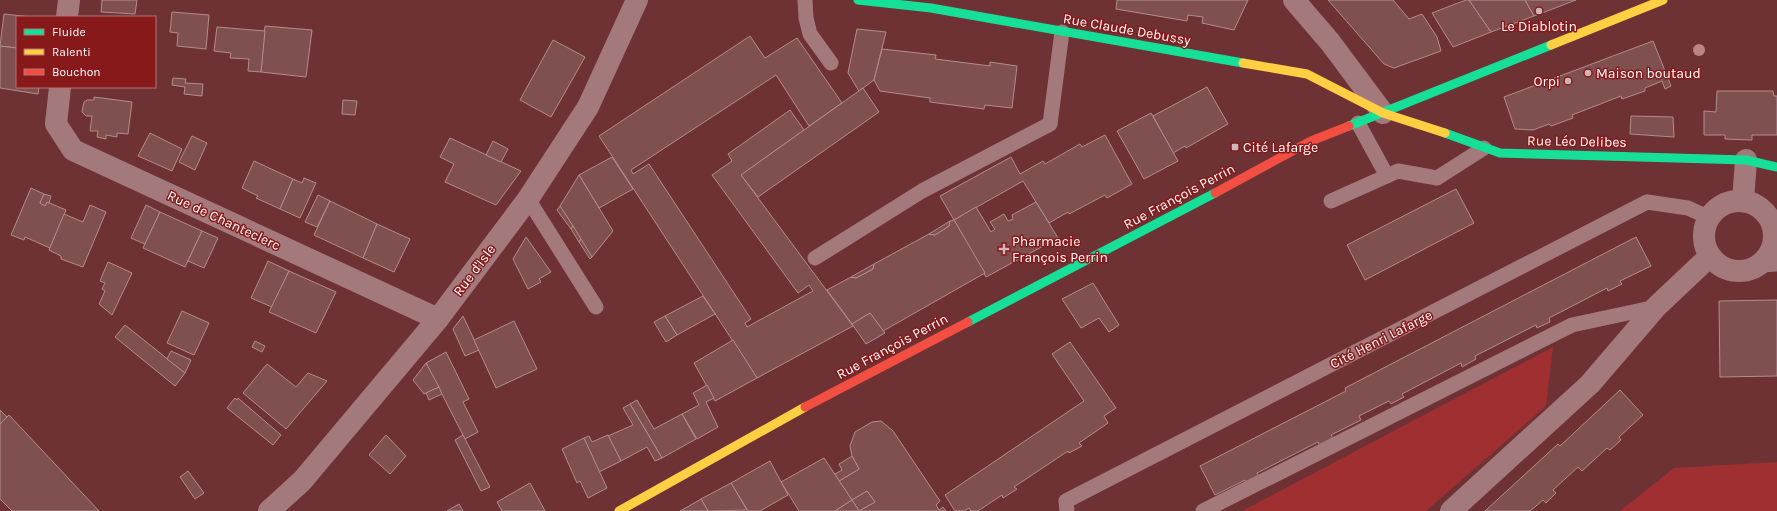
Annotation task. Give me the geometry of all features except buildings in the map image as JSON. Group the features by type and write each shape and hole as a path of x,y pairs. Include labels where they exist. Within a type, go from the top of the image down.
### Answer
{"main road":[{"name":"Rue Claude Debussy","path":"858,0 930,8 1307,74 1383,113"},
{"name":"Rue François Perrin","path":"618,511 800,410 1248,176 1311,141 1663,0"},
{"name":"Rue Léo Delibes","path":"1383,113 1434,129 1500,153 1746,160 1777,167"}],"street":[{"path":"67,16 69,0"},
{"name":"Rue d'Isle","path":"269,511 302,481 438,318 528,199 588,107 637,0"},
{"path":"1294,0 1330,42 1383,113"},
{"name":"Rue de Chanteclerc","path":"60,88 56,124 73,150 438,318"},
{"path":"1743,201 1746,160"},
{"path":"1743,201 1755,204 1764,211 1773,227 1774,244 1769,256 1769,264 1739,272 1728,270 1718,265 1710,256 1705,246 1704,235 1706,223 1721,206 1731,202 1743,201"},
{"path":"1451,511 1590,384 1656,307 1710,256"}],"lane":[{"path":"805,0 806,18 810,34 830,63"},
{"path":"815,258 922,191 1050,124 1062,32"},
{"path":"1358,123 1387,176"},
{"path":"1331,201 1398,172 1438,178 1484,148"},
{"path":"528,199 596,307"},
{"name":"Cité Henri Lafarge","path":"1067,511 1066,501 1647,202 1688,208 1710,218"},
{"path":"1203,511 1572,325 1656,307"}],"shaded area":[{"path":"1553,347 1546,406 1426,511 1242,511"},
{"path":"1777,462 1777,511 1620,511 1674,468"}],"traffic: fast":[{"path":"858,0 931,8 1243,63"},
{"path":"1349,126 1551,45"},
{"path":"1445,133 1500,153 1746,160 1777,167"},
{"path":"968,322 1215,193"}],"traffic: slow":[{"path":"1551,45 1663,0"},
{"path":"1243,63 1307,74 1383,113 1445,133"},
{"path":"619,511 805,407"}],"traffic: jam":[{"path":"1215,193 1311,141 1349,126"},
{"path":"805,407 968,322"}],"place":[{"name":"Le Diablotin","path":"1539,11"},
{"name":"Maison boutaud","path":"1588,73"},
{"name":"Orpi","path":"1568,81"},
{"name":"Cité Lafarge","path":"1235,147"},
{"name":"Pharmacie François Perrin","path":"1004,249"}]}
